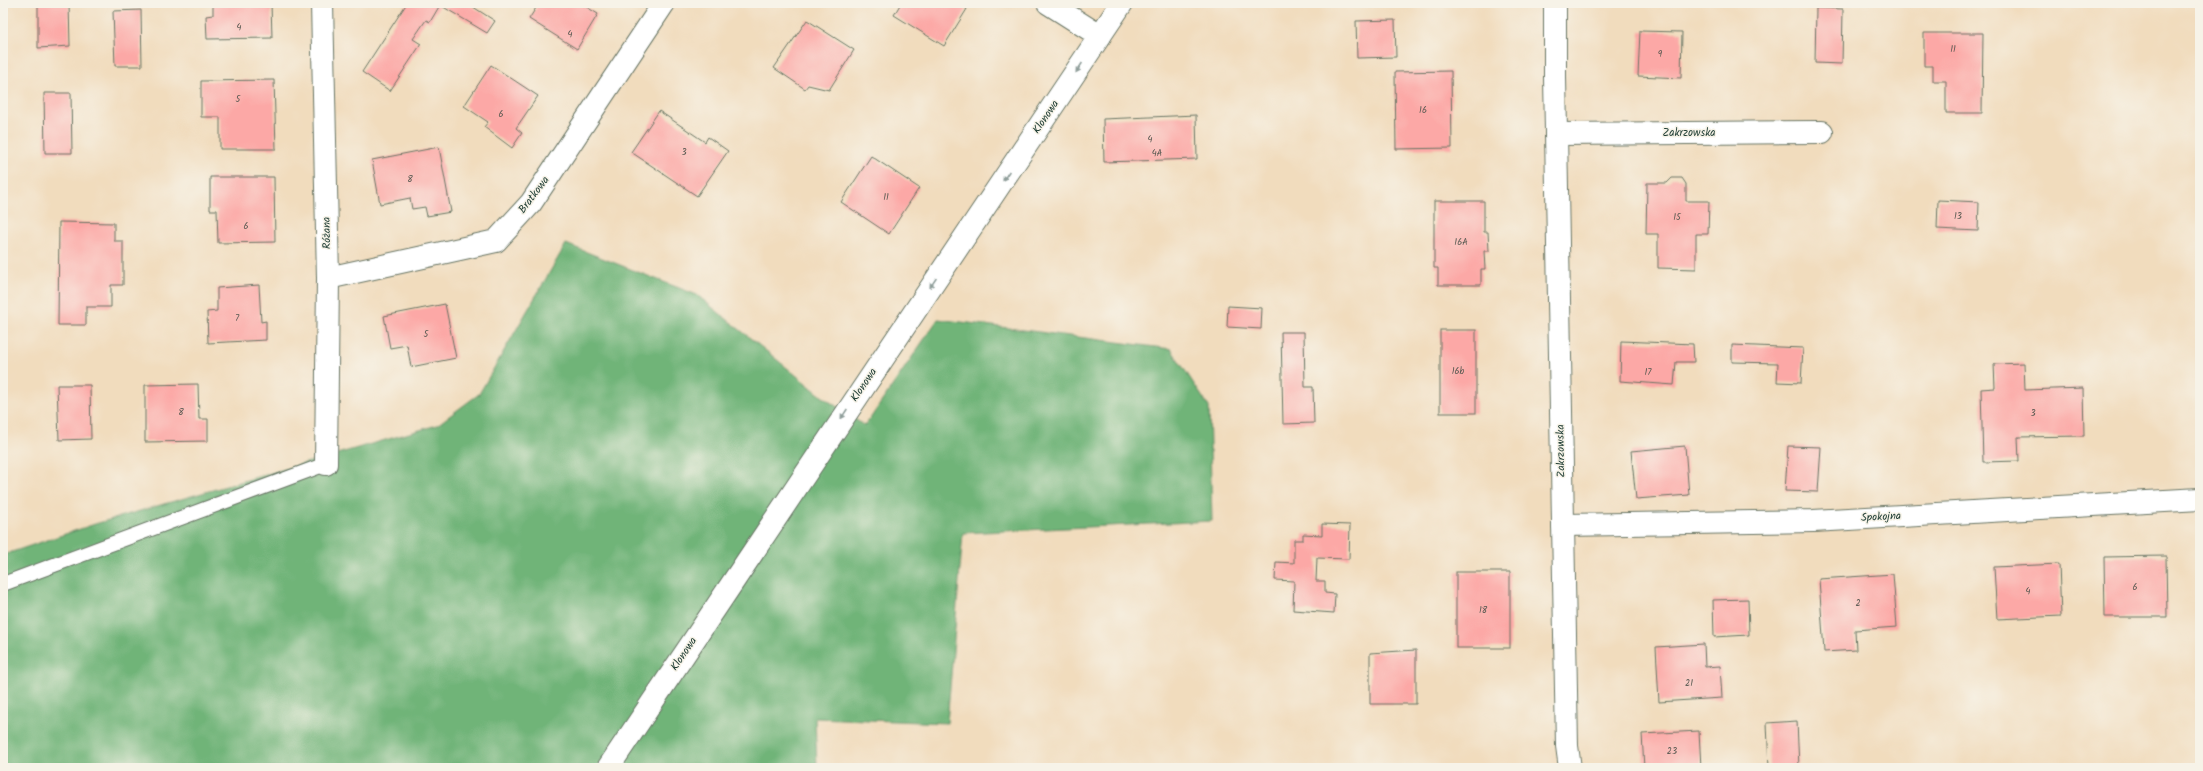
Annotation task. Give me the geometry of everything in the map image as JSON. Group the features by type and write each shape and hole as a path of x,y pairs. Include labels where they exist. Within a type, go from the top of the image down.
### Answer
{"street":[{"name":"Różana","path":"322,3 328,278 326,464"},
{"name":"Bratkowa","path":"328,278 496,241 531,203 664,3"},
{"path":"1048,3 1100,36"},
{"name":"Klonowa","path":"608,768 1122,3"},
{"name":"Zakrzowska","path":"1555,3 1567,746 1570,768"},
{"name":"Zakrzowska","path":"1556,134 1822,132"},
{"name":"Spokojna","path":"1563,525 1813,521 2200,499"}],"lane":[{"path":"3,584 326,464"}],"green space":[{"path":"566,244 697,295 823,397 865,426 938,319 1171,349 1209,407 1212,521 963,533 947,723 815,718 817,768 3,768 3,555 95,524 437,425 479,394"}],"building":[{"path":"38,3 69,3 70,46 38,48"},
{"path":"213,3 271,3 272,38 207,39 206,16 213,15"},
{"path":"407,3 467,3 495,21 487,33 440,5 430,22 426,20 413,39 421,44 390,91 362,72"},
{"path":"539,3 580,3 598,14 577,49 529,19"},
{"path":"901,3 958,3 967,9 944,46 894,15"},
{"path":"1816,8 1843,9 1842,64 1815,63"},
{"path":"141,10 142,66 115,66 113,11"},
{"path":"807,20 854,50 829,90 808,85 805,89 774,68"},
{"path":"1395,20 1396,57 1357,58 1356,21"},
{"path":"1640,31 1682,32 1681,78 1638,76"},
{"path":"1924,33 1983,33 1982,113 1946,113 1946,81 1933,81 1933,66 1924,66"},
{"path":"491,65 538,96 516,128 522,133 512,148 484,127 488,122 464,106"},
{"path":"1451,71 1452,148 1396,149 1395,72"},
{"path":"274,80 276,149 220,149 220,117 201,117 201,81"},
{"path":"44,93 71,93 72,153 45,153"},
{"path":"659,111 705,142 708,137 728,151 697,196 631,152"},
{"path":"1196,115 1197,159 1104,162 1103,119"},
{"path":"439,147 451,212 427,216 425,207 412,209 410,198 380,204 372,160"},
{"path":"871,156 919,188 889,234 841,202"},
{"path":"210,177 274,177 275,242 218,243 217,210 210,210"},
{"path":"1672,178 1682,178 1686,184 1686,201 1709,201 1708,234 1696,234 1696,269 1658,268 1658,234 1646,234 1647,183 1667,183"},
{"path":"1938,200 1979,202 1978,231 1937,229"},
{"path":"1434,201 1484,201 1484,232 1488,232 1489,251 1484,251 1485,269 1481,269 1481,285 1438,285 1438,268 1434,268"},
{"path":"59,222 114,223 114,241 123,241 123,285 111,285 111,307 86,307 86,325 58,325"},
{"path":"259,285 261,322 266,321 266,340 208,343 207,312 217,311 217,288"},
{"path":"445,304 456,358 411,367 407,345 390,348 384,316"},
{"path":"1228,306 1262,308 1261,329 1227,327"},
{"path":"1440,330 1476,330 1476,413 1440,413"},
{"path":"1281,332 1304,332 1305,387 1313,387 1314,423 1283,424"},
{"path":"1621,341 1693,344 1694,362 1676,362 1674,385 1620,381"},
{"path":"1732,345 1803,348 1801,383 1777,382 1778,363 1732,362"},
{"path":"2024,363 2025,390 2083,388 2084,436 2018,437 2019,461 1983,462 1981,389 1995,388 1994,364"},
{"path":"198,384 199,419 208,419 208,441 145,442 145,385"},
{"path":"57,385 90,385 91,439 59,440"},
{"path":"1685,446 1689,495 1636,499 1631,451"},
{"path":"1788,446 1821,447 1818,492 1785,491"},
{"path":"1322,524 1350,525 1349,559 1317,558 1316,581 1325,581 1325,593 1335,594 1334,613 1293,610 1294,581 1275,580 1276,562 1294,563 1294,540 1303,540 1303,534 1322,535"},
{"path":"2166,556 2167,617 2105,617 2104,557"},
{"path":"2059,564 2061,616 1997,619 1994,567"},
{"path":"1456,572 1510,572 1510,648 1456,648"},
{"path":"1893,574 1897,627 1855,630 1856,650 1824,652 1819,579"},
{"path":"1748,599 1749,635 1714,637 1713,600"},
{"path":"1704,644 1705,667 1720,666 1722,698 1659,702 1656,647"},
{"path":"1416,650 1416,704 1370,704 1370,653"},
{"path":"1797,721 1799,768 1769,768 1767,723"},
{"path":"1699,731 1701,768 1644,768 1642,734"}]}
